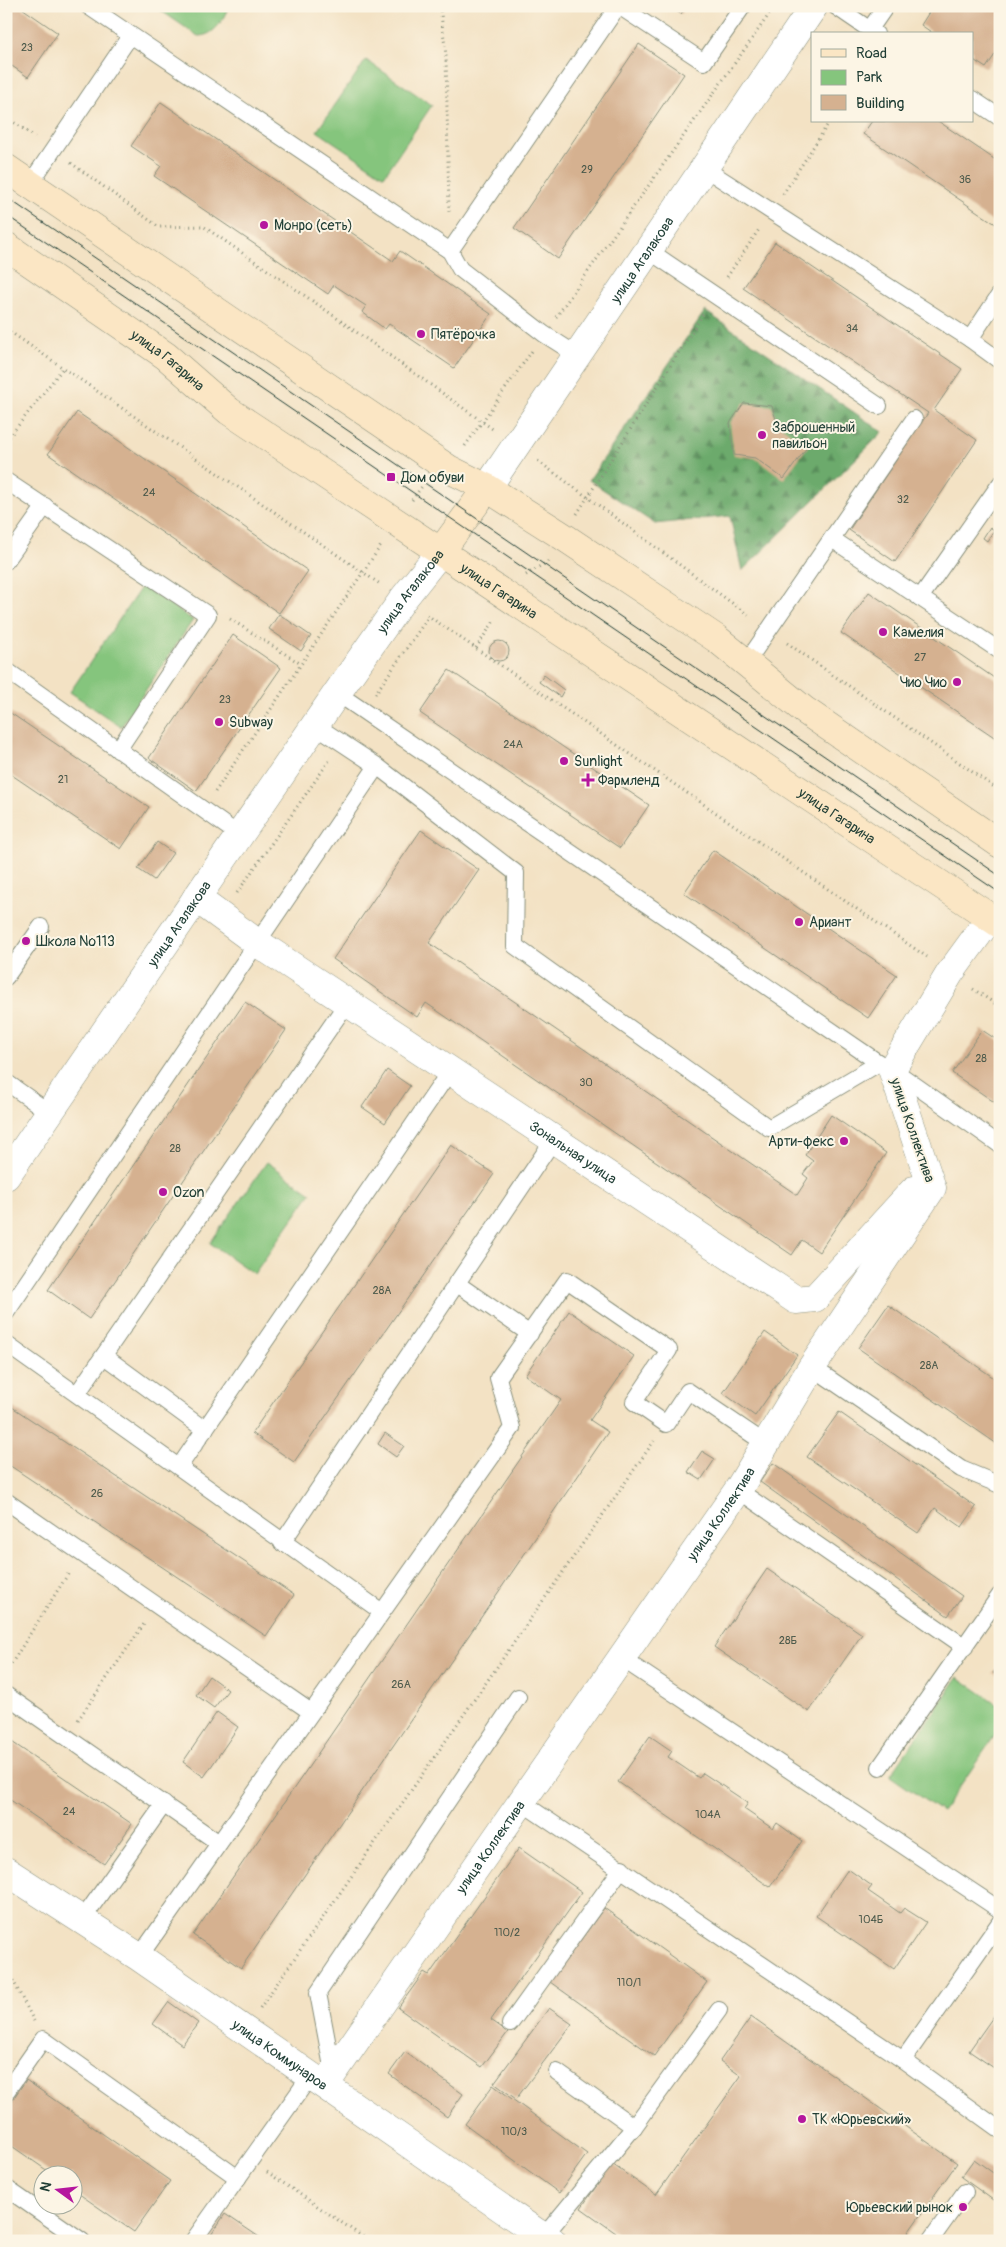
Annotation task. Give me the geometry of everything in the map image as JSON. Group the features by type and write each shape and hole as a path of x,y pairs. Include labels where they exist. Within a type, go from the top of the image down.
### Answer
{"main road":[{"path":"6,168 449,469 487,488 564,536 717,640 804,710 1000,844"},
{"name":"улица Гагарина","path":"6,246 166,356 229,411 396,524 440,551 995,921"},
{"name":"улица Агалакова","path":"440,551 487,488"}],"street":[{"name":"улица Агалакова","path":"487,488 814,6"},
{"name":"улица Агалакова","path":"6,1176 337,693 403,599 440,551"},
{"name":"Зональная улица","path":"196,898 256,942 796,1300 815,1298 929,1174"},
{"name":"улица Коллектива","path":"323,2078 521,1802 738,1490 812,1367 932,1188 929,1174 885,1066 950,973 995,921"},
{"name":"улица Коммунаров","path":"6,1871 139,1957 245,2030 323,2078 541,2237"}],"lane":[{"path":"88,6 450,251 460,269 544,334 577,355"},
{"path":"450,251 619,6 704,62 743,6"},
{"path":"836,6 873,32 886,6"},
{"path":"30,184 130,36"},
{"path":"974,100 999,117"},
{"path":"704,168 970,339 1000,362"},
{"path":"648,250 879,406"},
{"path":"970,339 1000,294"},
{"path":"746,663 914,419"},
{"path":"6,481 208,615 118,750"},
{"path":"920,598 1000,484"},
{"path":"6,561 45,506"},
{"path":"832,539 1000,651"},
{"path":"6,670 239,835"},
{"path":"337,693 1000,1145"},
{"path":"315,725 377,766 516,873 515,946 769,1128 885,1066"},
{"path":"6,1313 377,766"},
{"path":"6,977 41,927"},
{"path":"77,1394 347,1002"},
{"path":"179,1467 450,1070"},
{"path":"6,1082 50,1113"},
{"path":"282,1543 554,1140"},
{"path":"139,1957 512,1428 498,1378 567,1280 669,1350 634,1402 666,1424 688,1391 766,1444"},
{"path":"456,1283 530,1334"},
{"path":"6,1344 282,1543 382,1612"},
{"path":"104,1356 205,1430"},
{"path":"812,1367 961,1469 1000,1485"},
{"path":"738,1490 965,1647"},
{"path":"6,1501 312,1712"},
{"path":"880,1767 1000,1595"},
{"path":"621,1658 1000,1910"},
{"path":"6,1695 219,1843"},
{"path":"193,2241 250,2160 323,2078 318,1993 518,1697"},
{"path":"521,1802 622,1868 904,2060 1000,2130"},
{"path":"82,1920 164,1804"},
{"path":"510,2024 622,1868"},
{"path":"904,2060 1000,1922"},
{"path":"541,2237 634,2127 719,2010"},
{"path":"6,2092 43,2039 238,2178"},
{"path":"557,2072 634,2127"},
{"path":"6,2188 82,2241"},
{"path":"930,2241 965,2192"}],"path":[{"path":"440,6 446,56 450,251"},
{"path":"204,810 362,572 424,483 449,469 775,6"},
{"path":"6,329 1000,1007"},
{"path":"6,441 63,368"},
{"path":"476,648 509,597 528,572 545,565 551,558 588,496"},
{"path":"208,615 229,618 301,664"},
{"path":"363,711 429,616"},
{"path":"221,916 342,743"},
{"path":"245,2030 666,1424"},
{"path":"6,1672 82,1553"},
{"path":"66,1737 157,1605"},
{"path":"6,1967 43,2039"},
{"path":"250,2160 369,2241"}],"green space":[{"path":"154,6 228,6 228,8 213,31 209,34 198,36"},
{"path":"366,60 432,105 384,176 317,131"},
{"path":"705,311 883,432 742,571 730,516 655,524 589,480"},
{"path":"142,586 193,620 121,727 70,692"},
{"path":"267,1162 311,1193 254,1274 210,1243"},
{"path":"958,1677 1000,1706 1000,1728 942,1812 890,1776"}],"building":[{"path":"6,6 19,6 58,33 28,77 6,62"},
{"path":"669,6 686,6 681,14"},
{"path":"933,6 1000,6 1000,47 986,68 974,60 974,32 931,32 921,25"},
{"path":"639,44 684,74 558,259 514,228"},
{"path":"161,102 393,261 400,251 491,314 454,368 389,324 385,329 362,312 366,306 334,285 328,294 154,176 161,166 131,146"},
{"path":"871,122 939,122 1000,163 1000,227 863,134"},
{"path":"775,242 962,369 934,410 977,440 895,562 849,530 928,413 743,288"},
{"name":"Заброшенный павильон","path":"744,403 772,406 777,423 808,446 784,479 755,458 734,455 730,423"},
{"path":"77,412 308,571 279,613 48,454"},
{"path":"990,527 994,530 987,541 983,538"},
{"path":"869,592 1000,682 1000,741 841,633"},
{"path":"279,614 311,636 301,651 269,629"},
{"path":"233,635 281,668 196,791 149,758"},
{"path":"499,641 506,644 509,651 506,658 499,661 492,658 489,651 492,644"},
{"path":"449,670 649,805 620,848 420,713"},
{"path":"544,675 564,690 560,697 539,682"},
{"path":"6,710 149,807 121,849 6,771"},
{"path":"421,830 479,870 429,943 797,1195 808,1178 803,1174 813,1161 805,1155 831,1115 886,1153 819,1252 802,1240 792,1255 426,1003 417,1017 333,959"},
{"path":"157,842 173,853 154,880 138,869"},
{"path":"713,850 897,975 868,1018 684,893"},
{"path":"245,1002 286,1030 89,1319 48,1290"},
{"path":"982,1030 1000,1042 1000,1106 952,1073"},
{"path":"387,1070 410,1086 385,1123 362,1107"},
{"path":"451,1145 494,1174 294,1462 252,1433"},
{"path":"888,1305 1000,1382 1000,1446 858,1348"},
{"path":"569,1311 634,1356 590,1420 608,1432 241,1968 193,1935 561,1400 525,1375"},
{"path":"765,1332 797,1355 755,1416 723,1393"},
{"path":"6,1403 294,1595 266,1636 6,1463"},
{"path":"839,1412 976,1507 962,1527 935,1508 918,1533 807,1457"},
{"path":"385,1433 404,1446 396,1457 378,1444"},
{"path":"702,1451 715,1459 701,1480 688,1472"},
{"path":"773,1463 962,1596 948,1616 760,1482"},
{"path":"767,1569 862,1634 809,1712 714,1647"},
{"path":"1000,1664 1000,1677 993,1673"},
{"path":"209,1676 228,1690 214,1708 196,1695"},
{"path":"217,1712 238,1727 204,1777 183,1762"},
{"path":"650,1736 672,1751 668,1757 699,1778 703,1773 748,1803 744,1809 773,1829 777,1823 802,1841 770,1887 618,1782"},
{"path":"6,1738 132,1824 104,1864 6,1797"},
{"path":"519,1848 582,1892 491,2020 508,2032 482,2067 398,2008 424,1972 429,1975"},
{"path":"848,1869 872,1886 868,1891 900,1913 904,1908 926,1922 894,1969 816,1916"},
{"path":"604,1908 707,1982 654,2056 550,1982"},
{"path":"169,2002 198,2023 182,2045 153,2024"},
{"path":"1000,2007 1000,2072 969,2051"},
{"path":"549,2008 572,2024 516,2099 494,2083"},
{"name":"ТК «Юрьевский»","path":"751,2017 957,2163 902,2241 627,2241 581,2208 612,2164 656,2195 741,2076 720,2061"},
{"path":"405,2052 463,2094 447,2117 389,2074"},
{"path":"26,2080 170,2181 134,2232 82,2196 82,2164 38,2164 6,2142 6,2109"},
{"path":"493,2085 587,2154 559,2193 465,2124"},
{"path":"974,2159 1000,2178 1000,2205 961,2177"},
{"path":"225,2214 265,2241 207,2241"}],"tram line":[{"path":"6,197 1000,876"},
{"path":"6,215 1000,893"}],"place":[{"name":"Монро (сеть)","path":"264,225"},
{"name":"Пятёрочка","path":"421,334"},
{"name":"Заброшенный павильон","path":"762,435"},
{"name":"Дом обуви","path":"391,477"},
{"name":"Камелия","path":"883,632"},
{"name":"Чио Чио","path":"957,682"},
{"name":"Subway","path":"219,722"},
{"name":"Sunlight","path":"564,761"},
{"name":"Фармленд","path":"588,780"},
{"name":"Ариант","path":"799,922"},
{"name":"Школа №113","path":"26,941"},
{"name":"Арти-фекс","path":"844,1141"},
{"name":"Ozon","path":"163,1192"},
{"name":"ТК «Юрьевский»","path":"802,2119"},
{"name":"Юрьевский рынок","path":"963,2207"}]}
